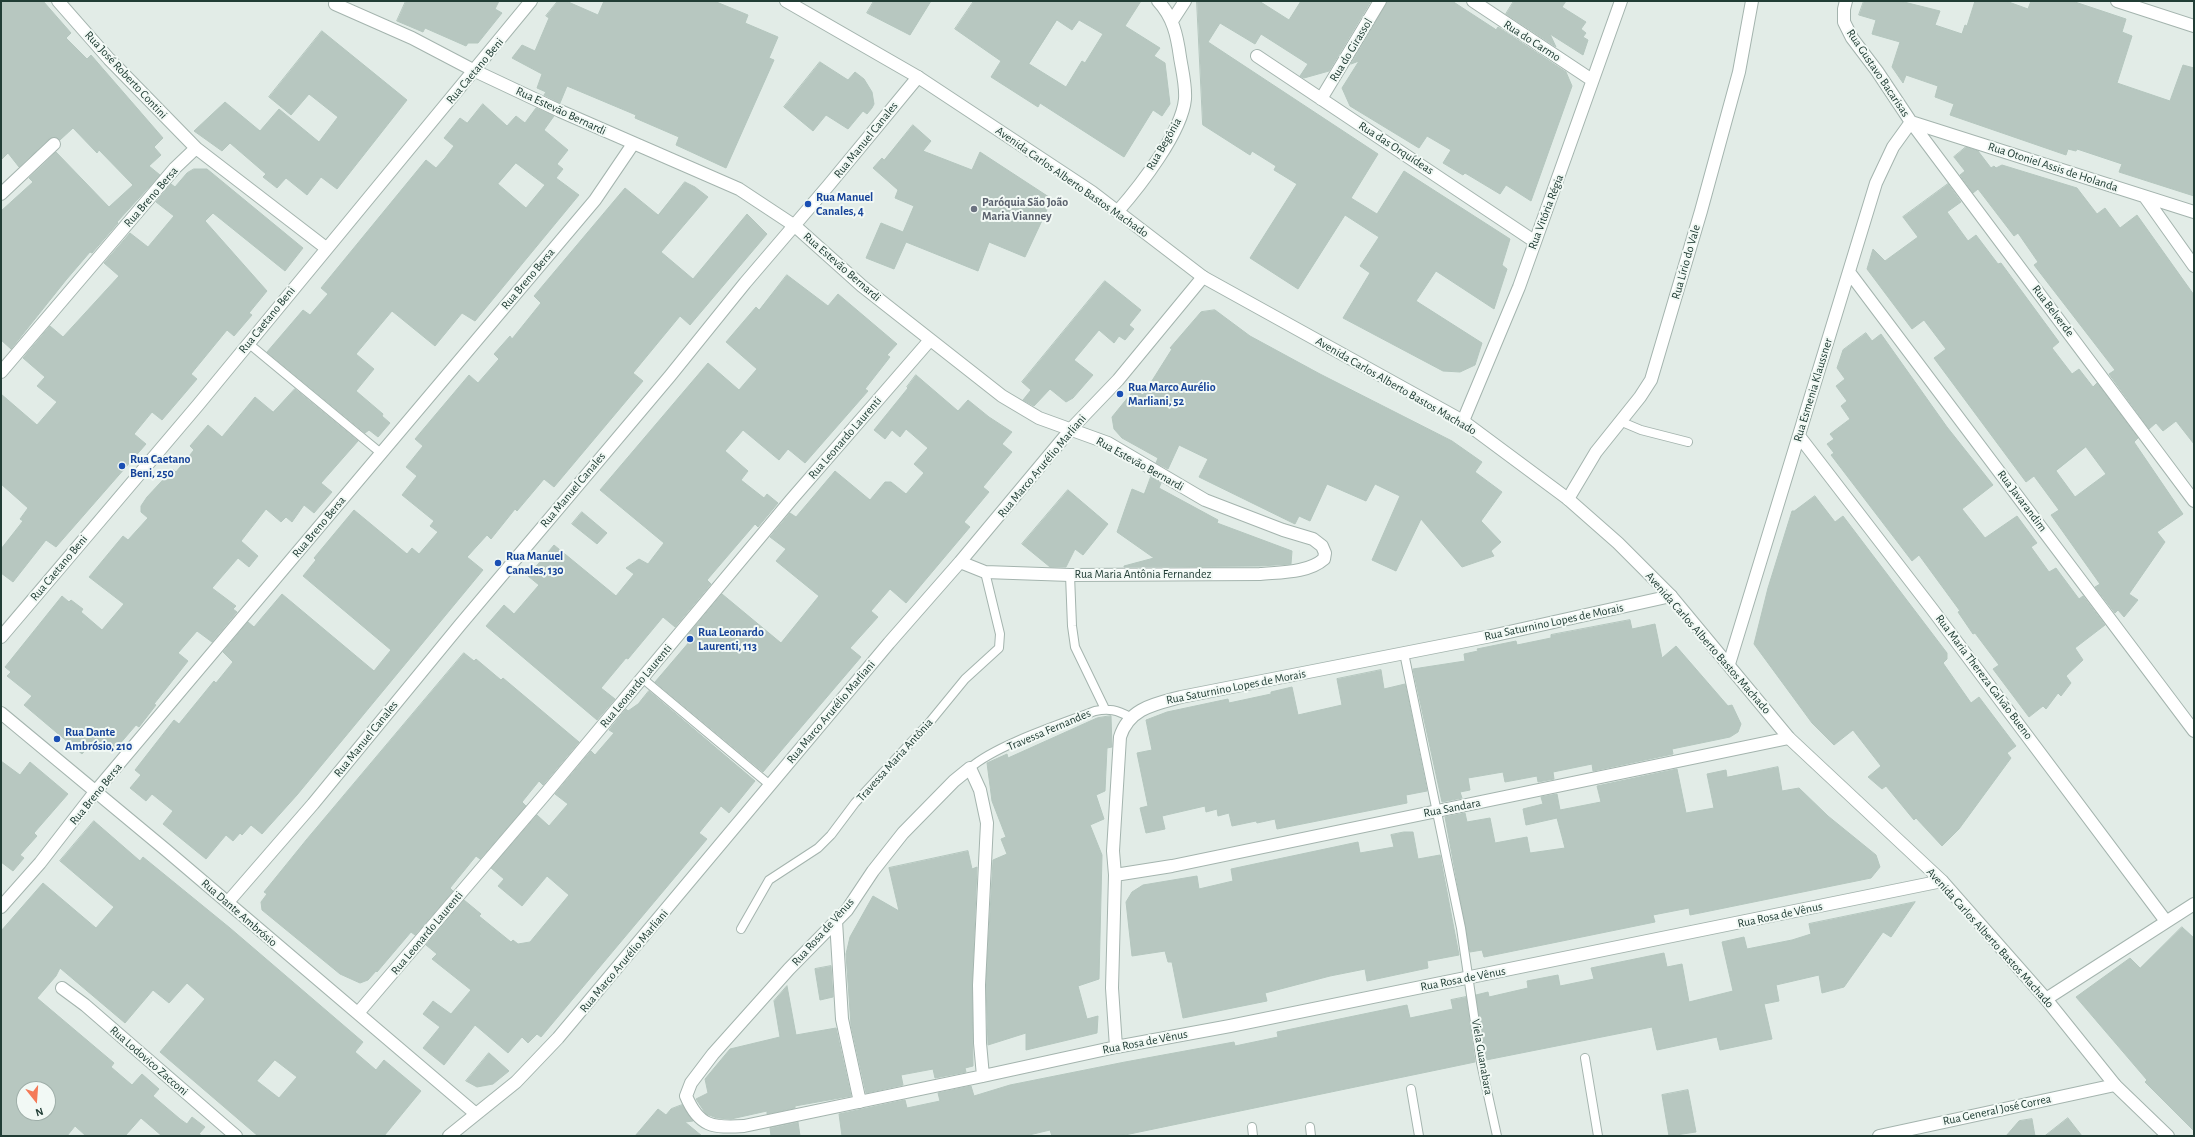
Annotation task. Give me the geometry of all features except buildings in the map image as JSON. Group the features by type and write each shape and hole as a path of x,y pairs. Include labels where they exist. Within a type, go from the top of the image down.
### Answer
{"street":[{"name":"Rua José Roberto Contini","path":"58,1 109,58 196,148"},
{"name":"Rua Caetano Beni","path":"1,638 326,248 400,163 473,70 507,32 531,1"},
{"name":"Avenida Carlos Alberto Bastos Machado","path":"786,1 918,77 1118,211 1203,277 1464,421 1568,499 1618,543 1671,596 1789,738 1942,882 2046,999 2115,1085 2168,1136"},
{"name":"Rua Begônia","path":"1118,211 1135,192 1155,163 1183,111 1185,98 1177,36 1172,21 1158,1"},
{"path":"1172,21 1185,1"},
{"name":"Rua do Girassol","path":"1321,99 1380,1"},
{"name":"Rua do Carmo","path":"1473,1 1592,80"},
{"name":"Rua Vitória Régia","path":"1464,421 1519,287 1534,241 1559,180 1592,80 1621,1"},
{"name":"Rua Lírio do Vale","path":"1568,499 1596,452 1622,422 1651,380 1701,211 1739,72 1752,1"},
{"name":"Rua Gustavo Bacarisas","path":"1846,1 1844,9 1844,22 1852,38 1877,71 1911,122"},
{"path":"2117,1 2194,26"},
{"name":"Rua Estevão Bernardi","path":"335,4 412,38 473,70 633,144 739,189 795,226 862,286 1002,396 1039,418 1108,443 1205,500 1283,530 1314,539 1322,546 1325,552 1324,559"},
{"name":"Rua das Orquídeas","path":"1257,56 1534,241"},
{"name":"Rua Manuel Canales","path":"228,902 313,804 460,625 670,376 744,283 795,226 918,77"},
{"name":"Rua Otoniel Assis de Holanda","path":"1911,122 2194,212"},
{"name":"Rua Esmenia Klaussner","path":"1729,664 1800,436 1876,183 1893,147 1911,122"},
{"name":"Rua Belverde","path":"1911,122 2194,501"},
{"path":"2,191 54,144"},
{"name":"Rua Breno Bersa","path":"1,907 40,863 95,792 595,200 633,144"},
{"path":"196,148 326,248"},
{"name":"Rua Breno Bersa","path":"1,372 175,168 196,148"},
{"path":"2146,197 2194,266"},
{"name":"Rua Javarandim","path":"1849,272 2194,731"},
{"name":"Rua Marco Arurélio Marliani","path":"449,1136 516,1082 558,1038 889,643 960,562 1071,430 1118,380 1203,277"},
{"name":"Rua Leonardo Laurenti","path":"358,1013 642,678 790,500 930,340"},
{"name":"Rua Maria Thereza Galvão Bueno","path":"1800,436 2165,920"},
{"name":"Rua Maria Antônia Fernandez","path":"960,562 985,572 1070,575 1281,572 1318,564 1324,559"},
{"name":"Rua Saturnino Lopes de Morais","path":"1116,1047 1112,988 1115,875 1114,851 1120,737 1123,727 1130,717 1147,706 1181,697 1404,653 1671,596"},
{"name":"Rua Dante Ambrósio","path":"1,713 228,902 443,1088 476,1114"},
{"name":"Rua Sandara","path":"1115,875 1172,866 1789,738"},
{"path":"970,768 980,790 987,823 979,985 980,1043 983,1076"},
{"name":"Rua Rosa de Vênus","path":"970,768 954,781 903,833 873,871 847,910 713,1054 691,1083 686,1096 698,1117 708,1124 721,1127 744,1126 1116,1047 1238,1024 1942,882"},
{"path":"2046,999 2165,920 2192,908"},
{"path":"836,921 842,1019 860,1102"},
{"name":"Rua Lodovico Zacconi","path":"62,988 85,1005 236,1136"},
{"name":"Rua General José Correa","path":"1879,1136 2115,1085"}],"lane":[{"path":"248,343 382,454"},
{"path":"1622,422 1641,430 1688,442"},
{"name":"Travessa Maria Antônia","path":"741,929 769,880 818,848 831,835 855,803 929,723 965,679 998,648 1000,634 985,572"},
{"path":"1070,575 1075,647 1105,709"},
{"name":"Viela Guanabara","path":"1404,653 1437,811 1469,977 1481,1063 1497,1136"},
{"path":"642,678 770,785"},
{"name":"Travessa Fernandes","path":"970,768 978,762 1025,739 1095,711 1105,709 1117,710 1130,717"},
{"path":"1585,1058 1598,1136"},
{"path":"1411,1089 1419,1136"},
{"path":"1252,1127 1253,1136"},
{"path":"1310,1127 1311,1136"}],"place":[{"name":"Rua Manuel Canales, 4","path":"808,204"},
{"name":"Paróquia São João Maria Vianney","path":"974,209"},
{"name":"Rua Marco Aurélio Marliani, 52","path":"1120,394"},
{"name":"Rua Caetano Beni, 250","path":"122,466"},
{"name":"Rua Manuel Canales, 130","path":"498,563"},
{"name":"Rua Leonardo Laurenti, 113","path":"690,639"},
{"name":"Rua Dante Ambrósio, 210","path":"57,739"}]}
